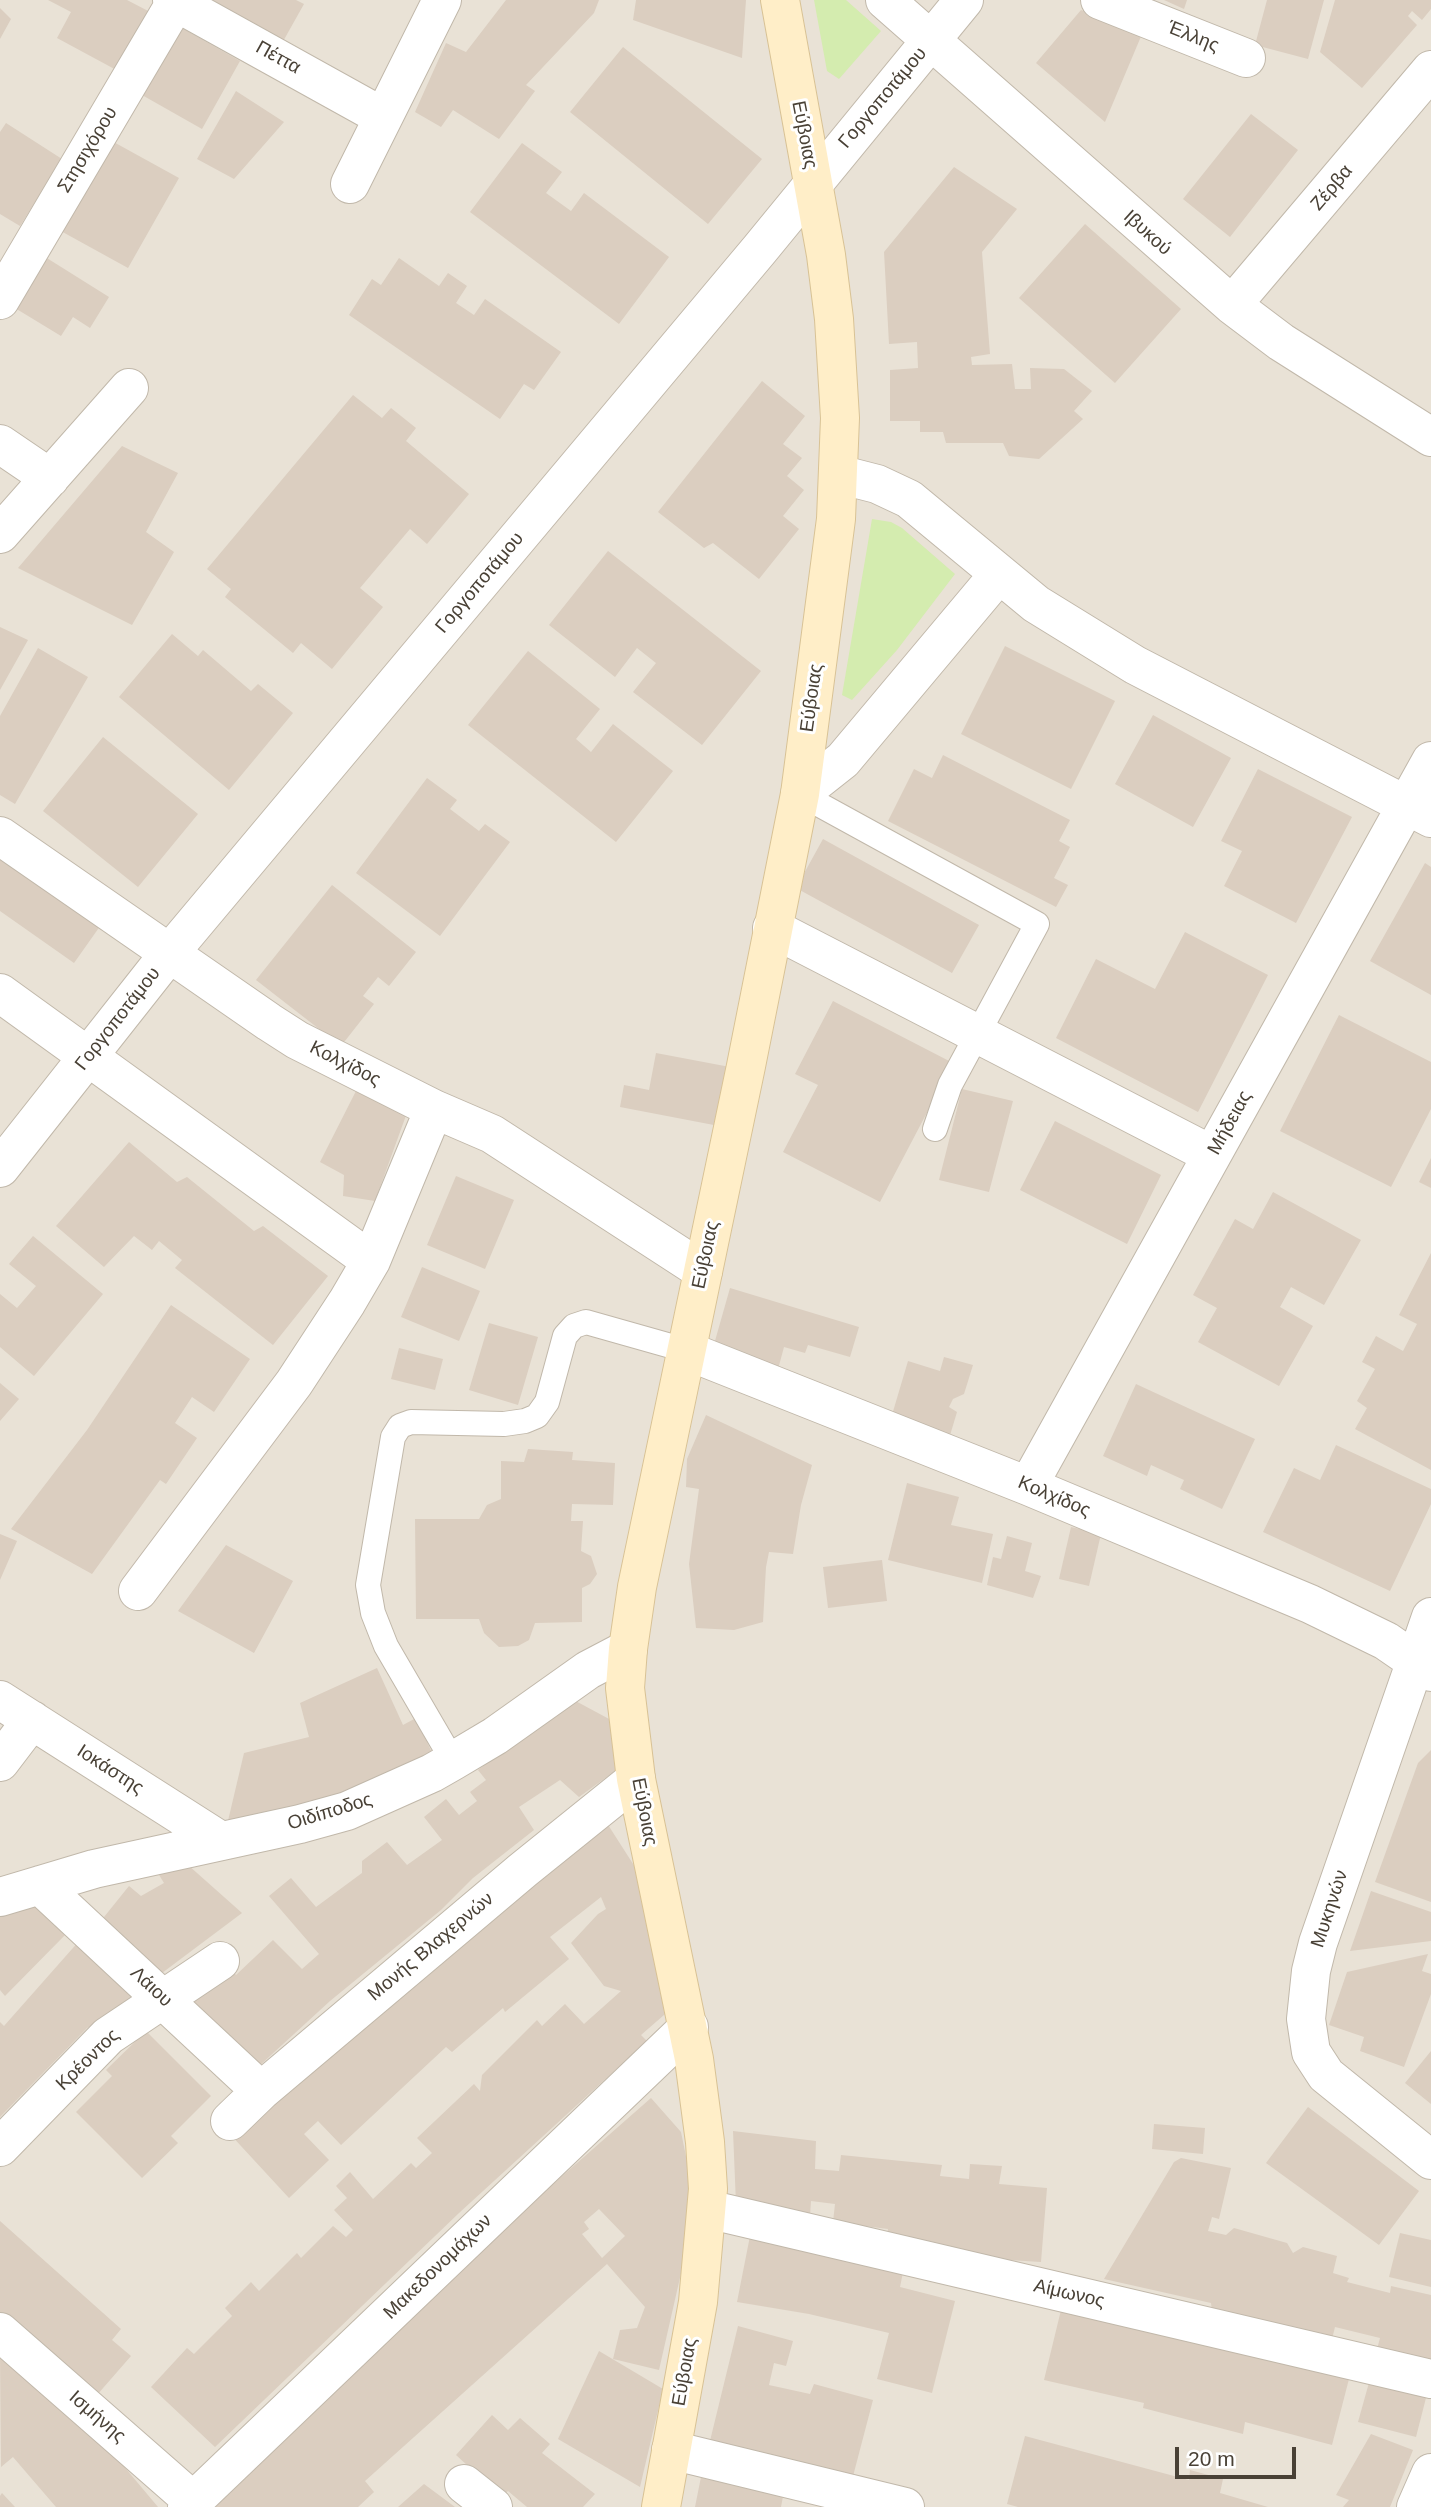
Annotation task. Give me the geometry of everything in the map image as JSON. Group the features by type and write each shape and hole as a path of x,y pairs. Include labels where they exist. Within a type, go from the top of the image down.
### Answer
{"main road":[{"name":"Εύβοιας","path":"661,2507 698,2302 707,2209 705,2142 689,2027 636,1779 625,1688 628,1650 637,1587 800,794 834,531 838,474 840,418 834,319 826,256 780,0"}],"street":[{"path":"350,184 442,0"},
{"name":"Ιβυκού","path":"885,0 1232,305 1291,349 1431,437"},
{"name":"Γοργοποτάμου","path":"0,1168 168,955 760,249 964,0"},
{"name":"Έλλης","path":"1100,0 1246,58"},
{"name":"Πέττα","path":"175,1 383,117"},
{"name":"Στησιχόρου","path":"0,300 175,1"},
{"name":"Ζέρβα","path":"1232,305 1431,70"},
{"path":"0,534 129,388"},
{"path":"0,444 50,478"},
{"path":"838,474 877,484 908,499 1054,617 1135,665 1419,812"},
{"path":"800,794 843,760 999,574"},
{"name":"Μήδειας","path":"1028,1486 1212,1155 1419,812 1431,761"},
{"name":"Κολχίδος","path":"0,836 118,917 168,955 297,1040 433,1109 492,1134 703,1271"},
{"path":"772,928 1212,1155"},
{"path":"0,993 371,1261"},
{"path":"138,1591 294,1383 347,1303 371,1261 433,1109"},
{"name":"Κολχίδος","path":"685,1350 1028,1486 1321,1609 1386,1641 1423,1666"},
{"name":"Μυκηνών","path":"1431,1617 1423,1666 1318,1943 1311,1971 1306,2019 1311,2052 1326,2074 1431,2160"},
{"name":"Οιδίποδος","path":"0,1897 94,1869 347,1811 453,1761 588,1670 628,1650"},
{"name":"Ιοκάστης","path":"0,1700 221,1841"},
{"path":"0,1762 32,1720"},
{"name":"Μονής Βλαχερνών","path":"230,2121 261,2091 513,1878 636,1779"},
{"name":"Λάιου","path":"40,1885 261,2091"},
{"name":"Κρέοντος","path":"0,2147 108,2036 220,1961"},
{"name":"Μακεδονομάχων","path":"190,2504 689,2027"},
{"name":"Αίμωνος","path":"707,2209 1431,2379"},
{"name":"Ισμήνης","path":"0,2332 190,2504"},
{"path":"671,2451 905,2507"},
{"path":"1416,2507 1431,2473"}],"lane":[{"path":"800,794 1037,924 950,1085 935,1129"},
{"path":"453,1761 386,1646 373,1613 368,1585 393,1437 400,1426 411,1422 504,1424 537,1416 547,1402 565,1336 574,1326 586,1322 685,1350"}],"shaded area":[{"path":"0,0 1431,0 1431,2507 0,2507"}],"green space":[{"path":"814,0 846,0 881,31 839,79 827,71"},
{"path":"872,519 891,522 902,528 955,574 897,650 852,700 842,695"}],"building":[{"path":"48,0 127,0 152,13 120,72 57,38 71,12"},
{"path":"199,0 296,0 304,4 281,45"},
{"path":"506,0 599,0 594,13 526,85 535,91 499,139 453,110 441,127 415,112 446,43 466,52"},
{"path":"636,0 746,0 742,58 633,20"},
{"path":"1164,0 1187,0 1184,9"},
{"path":"1267,0 1324,0 1308,59 1255,45"},
{"path":"1335,0 1431,0 1431,9 1422,20 1412,11 1408,16 1417,25 1362,88 1320,52"},
{"path":"0,8 11,19 0,39"},
{"path":"1081,10 1142,34 1105,122 1036,63"},
{"path":"180,27 240,61 202,129 142,95"},
{"path":"623,47 762,159 708,224 570,112"},
{"path":"236,91 284,122 234,179 197,159"},
{"path":"1251,114 1298,150 1230,237 1183,199"},
{"path":"6,123 62,159 20,226 0,214 0,132"},
{"path":"110,140 179,178 128,268 59,230"},
{"path":"522,143 562,172 546,193 571,211 584,193 669,257 619,324 470,212"},
{"path":"954,167 1017,209 982,252 990,354 971,357 972,365 1012,364 1015,389 1031,389 1030,368 1064,369 1092,391 1074,411 1083,419 1039,459 1009,456 1003,443 946,443 943,432 920,432 920,421 890,421 890,370 918,368 917,342 889,344 884,252"},
{"path":"1085,224 1181,309 1115,383 1019,298"},
{"path":"42,255 109,297 90,328 73,317 61,336 10,305"},
{"path":"399,258 439,286 448,273 467,286 456,303 474,315 485,299 561,352 534,390 524,384 500,419 349,315 372,279 381,285"},
{"path":"762,381 805,416 783,444 802,458 787,476 804,490 783,516 799,529 759,579 713,543 704,548 658,512"},
{"path":"353,395 382,418 391,408 416,428 406,441 469,494 427,544 410,529 360,588 383,607 332,669 301,643 293,653 225,597 231,589 207,569"},
{"path":"122,446 178,473 146,532 174,552 132,625 18,568"},
{"path":"608,551 761,671 702,745 633,692 656,663 637,648 615,677 549,625"},
{"path":"0,627 28,640 0,690"},
{"path":"172,634 198,656 203,650 251,691 258,684 293,713 229,790 119,697"},
{"path":"1005,646 1115,701 1071,789 961,734"},
{"path":"38,648 88,677 15,804 0,795 0,716"},
{"path":"528,651 600,709 576,739 591,752 613,724 673,771 616,842 468,725"},
{"path":"1153,715 1231,758 1193,827 1115,784"},
{"path":"103,737 198,814 138,887 43,811"},
{"path":"943,755 1070,820 1059,841 1070,847 1054,878 1068,885 1056,907 888,821 914,769 932,778"},
{"path":"1258,769 1352,817 1296,923 1224,886 1242,851 1221,841"},
{"path":"427,778 457,800 450,809 479,831 485,824 510,842 440,936 356,873"},
{"path":"823,839 979,925 952,973 796,888"},
{"path":"0,849 103,922 74,963 0,911"},
{"path":"1425,863 1431,867 1431,995 1370,961"},
{"path":"332,885 416,952 389,986 378,977 363,996 374,1004 341,1046 256,980"},
{"path":"1185,932 1268,975 1198,1112 1056,1038 1096,959 1155,989"},
{"path":"833,1001 953,1063 880,1202 783,1152 818,1085 795,1074"},
{"path":"1339,1015 1431,1062 1431,1109 1391,1187 1280,1131"},
{"path":"656,1053 730,1067 719,1126 620,1107 624,1085 649,1090"},
{"path":"357,1089 408,1110 375,1201 343,1196 344,1175 320,1162"},
{"path":"962,1089 1013,1101 989,1192 939,1180"},
{"path":"1055,1121 1161,1175 1127,1244 1020,1190"},
{"path":"129,1142 177,1182 187,1177 254,1231 263,1226 328,1276 273,1345 175,1268 182,1260 159,1241 152,1250 134,1236 104,1267 56,1226"},
{"path":"1431,1158 1431,1188 1419,1182"},
{"path":"456,1176 514,1200 485,1269 427,1245"},
{"path":"1273,1192 1361,1240 1324,1305 1291,1287 1280,1307 1313,1326 1279,1386 1198,1342 1217,1308 1193,1295 1235,1219 1253,1229"},
{"path":"33,1236 103,1294 34,1376 0,1347 0,1294 17,1308 36,1286 9,1264"},
{"path":"1431,1253 1431,1470 1355,1429 1367,1408 1357,1401 1375,1369 1362,1362 1376,1336 1403,1351 1417,1324 1399,1315"},
{"path":"422,1267 480,1291 459,1341 401,1317"},
{"path":"730,1288 859,1327 850,1357 808,1345 805,1353 784,1347 777,1373 711,1355"},
{"path":"171,1305 250,1359 214,1412 192,1397 175,1423 197,1438 166,1484 160,1480 92,1574 11,1529 87,1430"},
{"path":"489,1323 538,1337 518,1405 469,1390"},
{"path":"399,1348 443,1359 435,1390 391,1379"},
{"path":"944,1357 973,1365 964,1394 953,1399 949,1407 957,1412 948,1442 889,1425 908,1361 940,1371"},
{"path":"0,1383 19,1399 0,1421"},
{"path":"1136,1384 1255,1439 1222,1509 1180,1489 1184,1480 1151,1465 1147,1476 1103,1456"},
{"path":"706,1415 812,1465 801,1505 793,1554 769,1552 763,1622 734,1630 696,1628 689,1564 699,1489 686,1487 687,1459"},
{"path":"1336,1445 1431,1489 1431,1504 1390,1591 1263,1532 1294,1468 1320,1480"},
{"path":"528,1449 573,1452 572,1460 615,1463 613,1505 572,1504 571,1521 583,1521 581,1551 591,1556 597,1574 590,1584 582,1588 582,1622 535,1623 529,1640 518,1646 499,1647 484,1633 479,1619 416,1619 415,1519 479,1519 487,1505 501,1499 501,1461 524,1462"},
{"path":"907,1483 959,1497 951,1525 993,1534 982,1583 888,1560"},
{"path":"1071,1527 1101,1534 1089,1586 1059,1579"},
{"path":"0,1534 17,1541 0,1580"},
{"path":"1007,1536 1032,1543 1025,1571 1041,1576 1033,1598 987,1585 993,1557 1001,1559"},
{"path":"226,1545 293,1581 254,1653 178,1611"},
{"path":"882,1560 887,1601 828,1608 823,1567"},
{"path":"377,1668 403,1725 416,1718 433,1755 325,1800 227,1825 244,1753 309,1737 300,1703"},
{"path":"570,1698 611,1720 622,1766 579,1797 560,1780 519,1807 534,1830 473,1878 441,1910 330,2001 258,2067 187,1995 230,1968 236,1975 273,1940 302,1969 319,1954 269,1896 291,1878 316,1907 362,1873 362,1861 387,1842 407,1865 442,1840 424,1817 446,1799 459,1815 477,1801 470,1792 486,1780 478,1770"},
{"path":"1431,1750 1431,1902 1375,1882 1418,1763"},
{"path":"603,1817 635,1867 672,2008 641,2035 647,2041 459,2213 215,2447 151,2387 187,2348 194,2354 232,2316 225,2308 251,2282 259,2291 297,2253 301,2258 333,2226 346,2237 353,2230 334,2210 347,2198 336,2186 350,2172 373,2199 411,2163 416,2168 432,2153 417,2138 474,2084 480,2091 482,2075 537,2020 542,2026 565,2004 584,2024 621,1991 604,1986 571,1943 606,1909 601,1897 550,1937 569,1959 505,2012 503,2008 452,2052 446,2047 341,2145 318,2121 304,2134 329,2160 289,2198 229,2133"},
{"path":"179,1857 242,1913 154,1979 100,1922 129,1886 141,1896 164,1883 153,1865"},
{"path":"1371,1891 1431,1912 1431,1941 1350,1951"},
{"path":"25,1898 66,1934 5,1996 0,1990 0,1907"},
{"path":"80,1940 138,1996 87,2028 0,2117 0,2022 4,2026"},
{"path":"1428,1954 1422,1971 1431,1974 1431,1994 1404,2067 1360,2051 1364,2037 1329,2025 1347,1972"},
{"path":"146,2031 211,2096 171,2136 178,2143 142,2178 76,2112 112,2076 106,2070"},
{"path":"1431,2051 1431,2104 1405,2083"},
{"path":"651,2098 681,2132 690,2176 689,2238 659,2370 613,2359 620,2330 637,2328 645,2307 607,2264 365,2481 374,2492 358,2507 208,2507 552,2185","holes":["599,2209 625,2236 602,2258 582,2234 589,2229 584,2222"]},
{"path":"1308,2107 1419,2191 1379,2245 1266,2163"},
{"path":"1154,2124 1205,2128 1203,2154 1152,2149"},
{"path":"733,2131 816,2141 815,2169 839,2171 841,2155 942,2165 940,2176 969,2179 970,2164 1002,2166 999,2184 1047,2188 1041,2262 993,2259 934,2247 933,2242 887,2237 888,2229 833,2222 835,2204 811,2201 810,2216 736,2204"},
{"path":"1181,2158 1231,2168 1219,2219 1212,2217 1208,2231 1226,2235 1234,2228 1287,2243 1293,2253 1303,2247 1337,2256 1333,2273 1349,2278 1347,2282 1390,2293 1391,2286 1431,2295 1431,2365 1376,2353 1380,2338 1335,2327 1331,2343 1212,2311 1211,2303 1104,2279 1174,2162"},
{"path":"0,2221 121,2329 112,2340 131,2356 97,2395 0,2312"},
{"path":"1400,2233 1431,2240 1431,2287 1389,2277"},
{"path":"750,2236 903,2272 900,2287 955,2301 932,2393 877,2379 889,2333 809,2314 737,2302"},
{"path":"1061,2310 1350,2375 1332,2445 1245,2422 1243,2434 1143,2408 1144,2403 1044,2380"},
{"path":"738,2326 793,2341 786,2366 774,2363 769,2385 810,2394 814,2384 873,2400 852,2480 709,2445"},
{"path":"599,2351 663,2389 640,2487 558,2439"},
{"path":"0,2355 111,2451 158,2507 56,2507 13,2457 1,2467"},
{"path":"1370,2379 1427,2394 1416,2437 1358,2422"},
{"path":"492,2415 508,2430 520,2418 550,2444 542,2453 595,2494 583,2507 527,2507 508,2491 502,2497 456,2455"},
{"path":"1371,2434 1413,2450 1390,2507 1343,2507 1349,2500 1336,2495"},
{"path":"1025,2436 1189,2480 1190,2470 1223,2479 1220,2493 1268,2507 1018,2507 1007,2504"},
{"path":"702,2472 784,2491 781,2507 695,2507"},
{"path":"424,2484 455,2507 398,2507"},
{"path":"2,2493 15,2507 0,2507"}]}
